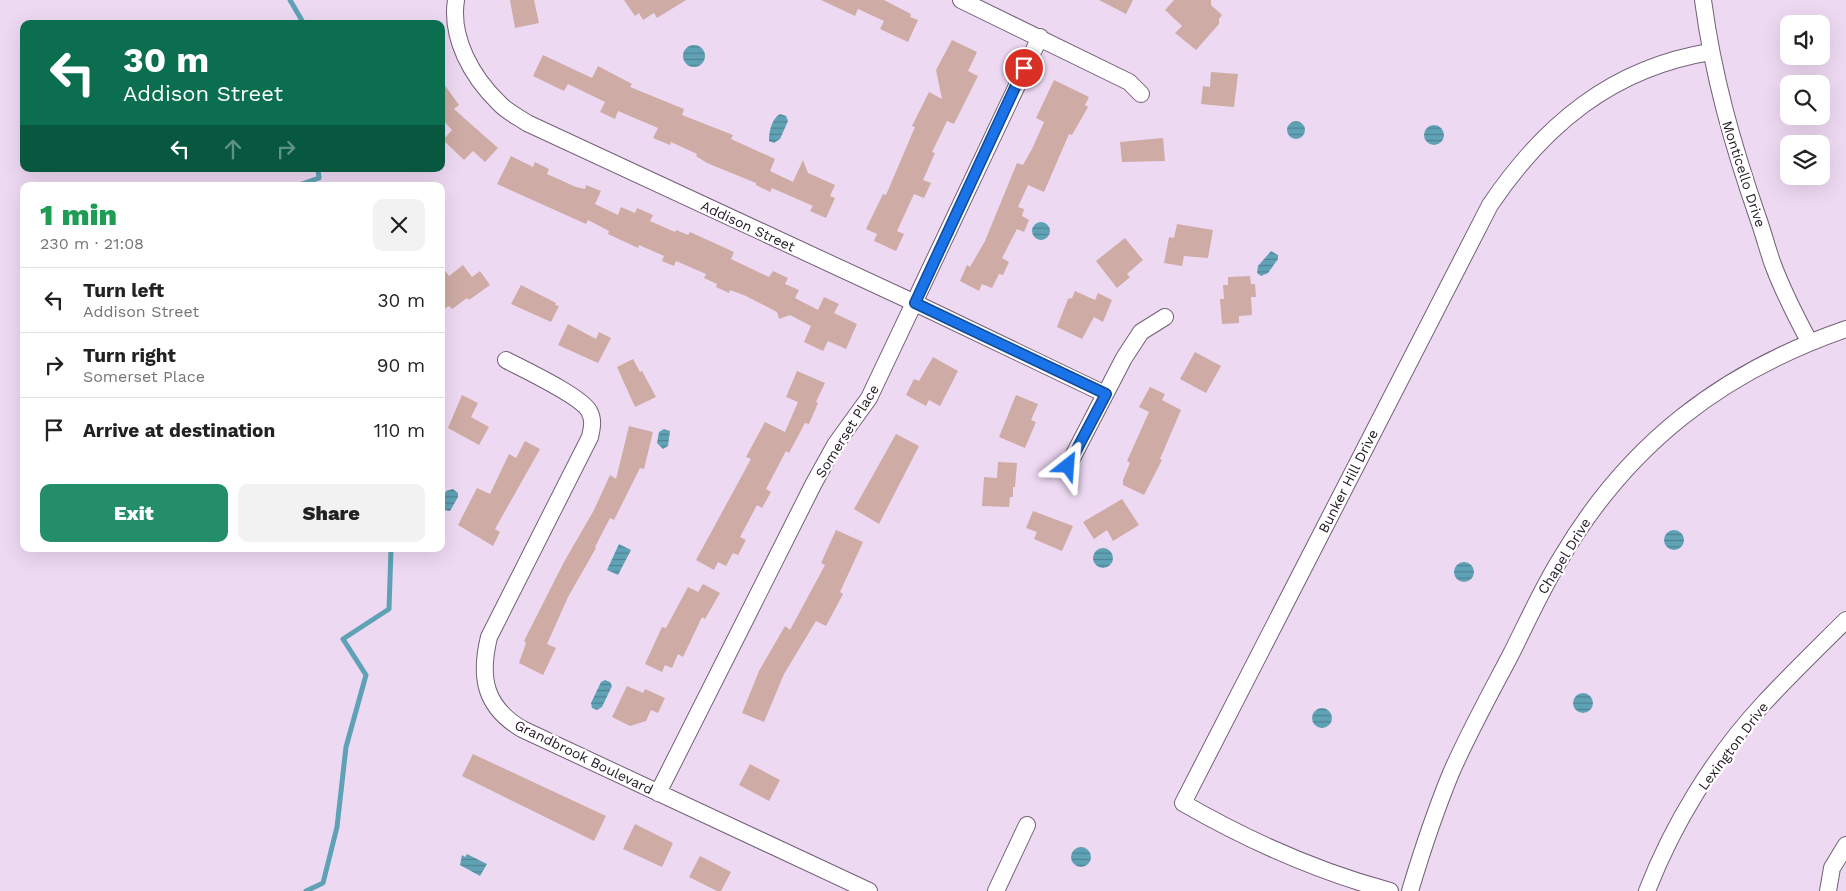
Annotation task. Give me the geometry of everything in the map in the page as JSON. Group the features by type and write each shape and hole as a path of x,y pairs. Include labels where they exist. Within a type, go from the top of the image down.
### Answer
{"street":[{"name":"Addison Street","path":"456,0 454,12 456,37 466,59 483,85 499,104 523,120 1106,394"},
{"path":"961,0 1129,82 1141,94"},
{"name":"Monticello Drive","path":"1703,0 1710,52 1723,111 1772,261 1788,301 1809,341"},
{"name":"Somerset Place","path":"658,793 814,484 835,445 869,398 1040,37"},
{"name":"Bunker Hill Drive","path":"1390,891 1316,868 1263,846 1183,803 1490,205 1509,177 1533,148 1559,123 1595,96 1623,79 1654,65 1710,52"},
{"path":"1068,466 1124,358 1141,332 1165,317"},
{"name":"Chapel Drive","path":"1410,891 1427,835 1462,748 1539,596 1587,518 1649,445 1682,416 1718,389 1756,366 1809,341 1846,328"},
{"name":"Grandbrook Boulevard","path":"506,360 584,404 592,418 593,427 590,438 489,637 483,660 484,680 497,708 508,720 658,793 869,891"},
{"name":"Lexington Drive","path":"1647,891 1672,836 1718,760 1762,704 1846,620"},
{"path":"996,891 1027,825"},
{"path":"1828,891 1832,868 1846,846"}],"water":[{"path":"694,45 702,48 705,56 702,64 694,67 686,64 683,56 686,48"},
{"path":"780,114 786,116 788,121 780,139 774,143 769,141 770,130 774,119"},
{"path":"1296,121 1302,124 1305,130 1302,136 1296,139 1290,136 1287,130 1290,124"},
{"path":"1430,125 1438,125 1444,131 1444,139 1438,145 1430,145 1424,139 1424,131"},
{"path":"1041,222 1047,225 1050,231 1047,237 1041,240 1035,237 1032,231 1035,225"},
{"path":"1271,251 1278,255 1278,259 1268,273 1261,276 1257,273 1258,266"},
{"path":"664,429 670,431 668,446 663,449 657,443 659,432"},
{"path":"453,489 458,493 458,497 450,511 445,510 446,491"},
{"path":"1670,530 1678,530 1684,536 1684,544 1678,550 1670,550 1664,544 1664,536"},
{"path":"619,544 631,550 618,575 607,570"},
{"path":"1103,548 1110,551 1113,558 1110,565 1103,568 1096,565 1093,558 1096,551"},
{"path":"1460,562 1468,562 1474,568 1474,576 1468,582 1460,582 1454,576 1454,568"},
{"path":"605,680 610,682 612,686 602,707 597,710 592,708 591,703 601,682"},
{"path":"1579,693 1587,693 1593,699 1593,707 1587,713 1579,713 1573,707 1573,699"},
{"path":"1318,708 1326,708 1332,714 1332,722 1326,728 1318,728 1312,722 1312,714"},
{"path":"1077,847 1085,847 1091,853 1091,861 1085,867 1077,867 1071,861 1071,853"},
{"path":"467,854 487,864 480,876 460,865 462,855 465,857"}],"building":[{"path":"510,0 534,0 539,23 515,28"},
{"path":"624,0 686,0 657,18 654,13 643,20 639,13 635,16"},
{"path":"821,0 884,0 911,14 910,17 918,20 908,42 880,29 884,21 858,9 855,16"},
{"path":"1099,0 1133,0 1126,14"},
{"path":"1174,0 1211,0 1211,5 1222,15 1219,19 1219,24 1196,50 1175,33 1182,26 1165,10"},
{"path":"952,40 977,52 968,71 978,76 954,124 947,121 932,152 935,153 923,180 931,183 924,198 914,194 897,231 904,234 896,251 874,241 877,234 866,229 883,194 886,195 915,127 912,126 929,92 942,99 936,70"},
{"path":"543,55 592,78 598,66 632,84 630,87 684,109 682,115 733,135 731,139 775,159 770,171 793,182 803,160 808,173 835,185 830,196 835,198 826,218 810,211 813,206 772,188 770,192 756,185 756,183 707,163 696,156 697,154 671,142 670,145 653,138 658,128 618,111 615,119 600,112 605,102 568,84 564,91 533,76"},
{"path":"1211,72 1238,74 1234,107 1201,104 1203,86 1210,87"},
{"path":"1054,80 1089,97 1085,105 1088,107 1072,135 1069,134 1044,192 1028,185 1018,207 1024,209 1022,216 1029,220 1024,232 1017,229 1002,258 1009,262 1003,275 999,274 992,288 982,284 979,291 960,281 967,265 970,267 985,241 1017,163 1023,165 1033,147 1044,122 1036,118"},
{"path":"445,86 459,105 454,109 498,148 485,162 473,151 464,160 445,142 445,138 452,130 445,122"},
{"path":"1163,138 1165,161 1122,162 1120,142"},
{"path":"511,156 533,167 535,162 549,169 547,174 576,187 585,189 586,185 601,191 595,204 618,215 621,207 635,213 637,208 653,215 650,221 675,232 676,230 688,235 690,232 734,252 731,259 769,277 773,271 788,278 785,284 799,290 795,298 818,310 824,297 839,304 834,313 857,324 846,349 828,341 823,351 804,342 811,326 790,315 779,319 777,312 746,296 730,290 729,293 716,287 717,284 704,278 706,274 676,261 674,266 662,261 664,256 639,245 638,248 608,234 609,231 588,220 586,224 497,184"},
{"path":"1177,224 1213,230 1208,258 1184,256 1182,266 1164,263 1169,237 1174,238"},
{"path":"1125,238 1143,260 1127,274 1130,277 1117,288 1096,261"},
{"path":"463,265 472,277 480,271 490,285 452,309 449,306 445,308 445,270 449,276"},
{"path":"1250,276 1251,284 1255,284 1256,297 1251,297 1252,315 1239,316 1239,323 1222,324 1220,299 1224,299 1223,285 1228,285 1228,277"},
{"path":"521,285 559,306 551,322 511,304"},
{"path":"1075,291 1095,300 1098,293 1112,300 1103,322 1094,317 1082,339 1057,327 1068,299 1072,298"},
{"path":"568,324 596,339 599,332 611,338 598,363 558,345"},
{"path":"1195,352 1221,366 1206,393 1180,379"},
{"path":"933,357 958,371 940,406 929,400 926,406 906,395 914,379 919,381"},
{"path":"633,359 656,397 635,407 617,367"},
{"path":"797,371 825,383 816,402 818,403 809,424 805,423 789,453 786,451 766,489 771,492 762,508 757,505 740,537 746,540 738,555 733,553 726,566 718,562 714,570 696,560 751,459 746,457 765,422 785,432 798,402 786,397"},
{"path":"1150,387 1165,394 1162,400 1181,410 1160,459 1162,460 1144,495 1123,485 1123,480 1130,463 1127,461 1149,412 1139,407"},
{"path":"462,395 478,403 471,417 489,427 479,445 448,428"},
{"path":"1016,395 1038,404 1031,420 1036,422 1025,448 999,437"},
{"path":"629,426 653,432 644,469 640,468 614,520 610,518 596,548 568,597 547,644 556,648 543,675 519,663 526,643 524,641 564,562 594,510 610,475 616,479"},
{"path":"896,434 919,446 879,524 854,509"},
{"path":"525,441 540,449 495,529 500,532 493,546 458,525 477,488 490,494 509,454 516,458"},
{"path":"998,462 1017,463 1013,497 1010,497 1009,507 982,506 984,477 997,478"},
{"path":"1122,499 1139,525 1113,541 1107,530 1094,539 1083,522"},
{"path":"1033,511 1073,526 1062,551 1034,539 1037,532 1026,528"},
{"path":"836,530 863,542 840,592 843,594 826,626 816,621 784,674 764,722 742,713 759,671 785,626 790,630 825,565 821,563"},
{"path":"703,584 720,593 705,619 702,617 683,657 678,654 672,668 665,665 662,672 645,664 662,627 666,628 688,587 698,592"},
{"path":"627,686 643,693 645,689 665,698 658,713 651,710 646,721 630,726 612,717"},
{"path":"473,754 606,816 594,841 462,776"},
{"path":"750,764 780,780 769,801 739,785"},
{"path":"635,824 673,843 662,867 623,849"},
{"path":"700,856 731,872 721,891 717,891 689,877"}],"waterway":[{"path":"290,0 302,20"},
{"path":"308,182 319,178 318,172"},
{"path":"306,891 323,883 337,827 346,747 366,675 343,639 389,609 391,552"}],"route":[{"path":"1024,68 915,303 1106,394 1068,466"}]}
